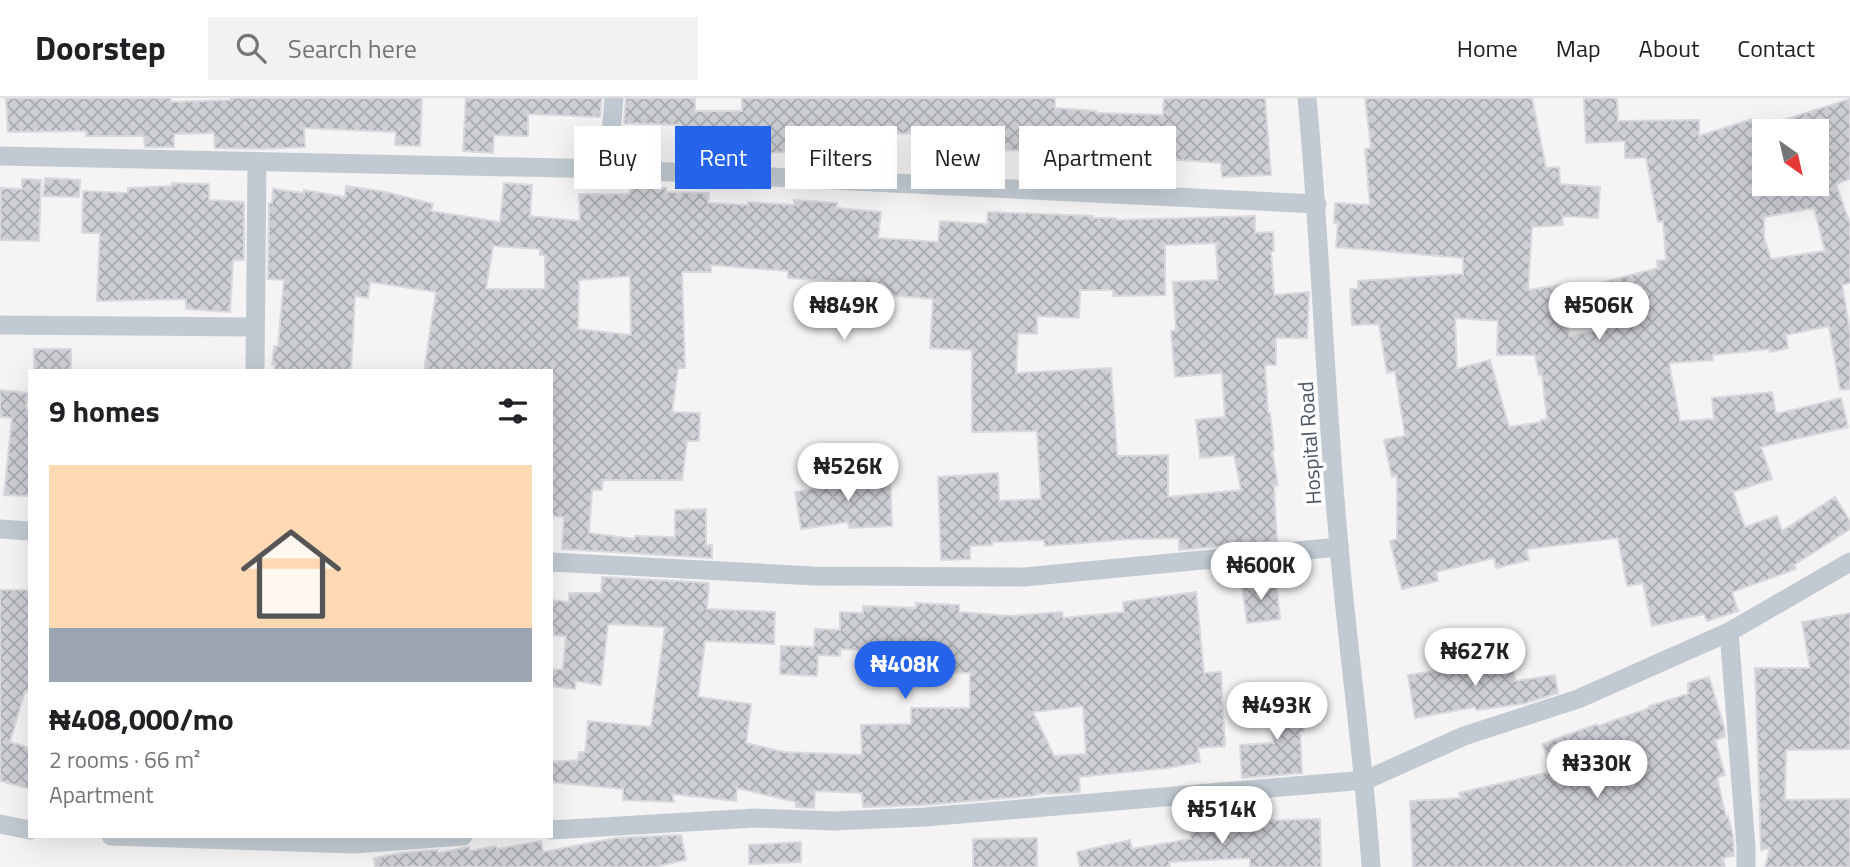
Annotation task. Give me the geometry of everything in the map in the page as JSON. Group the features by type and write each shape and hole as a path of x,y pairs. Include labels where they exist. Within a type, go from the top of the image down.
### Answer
{"street":[{"path":"612,126 614,98"},
{"name":"Hospital Road","path":"1307,98 1317,204 1339,547 1366,780 1371,867"},
{"path":"0,156 574,168"},
{"path":"255,369 257,162"},
{"path":"661,172 1317,204"},
{"path":"0,325 254,327"},
{"path":"0,529 28,531"},
{"path":"553,562 814,576 1024,577 1339,547"},
{"path":"553,830 755,818 833,821 925,817 1366,780 1464,736 1578,699 1729,632 1850,562"},
{"path":"1729,632 1746,847 1745,867"},
{"path":"0,824 28,830"},
{"path":"172,838 354,844 436,838"}],"building":[{"path":"6,98 170,98 171,102 230,98 422,98 420,146 395,145 396,132 304,128 305,147 262,149 215,148 214,133 174,134 174,147 145,147 144,136 86,136 86,131 8,132"},
{"path":"466,98 602,98 600,117 528,114 528,136 494,135 493,153 463,151"},
{"path":"626,98 695,98 695,111 742,111 742,98 1055,98 1055,108 1096,113 1163,115 1164,98 1265,98 1271,175 1222,177 1221,163 1176,160 1176,126 1019,126 1019,150 1005,150 1005,126 911,126 911,134 897,133 897,126 785,126 785,152 771,153 771,126 624,123"},
{"path":"1365,98 1532,98 1546,168 1559,167 1560,184 1600,187 1598,218 1562,216 1563,225 1532,227 1528,290 1561,285 1569,336 1616,327 1604,282 1658,268 1657,261 1666,260 1663,221 1658,222 1646,158 1625,158 1625,141 1586,143 1584,98 1617,98 1618,121 1699,120 1699,136 1752,119 1752,196 1829,196 1829,119 1787,119 1850,99 1850,179 1836,184 1850,224 1850,283 1842,285 1850,331 1850,389 1840,390 1829,326 1786,335 1788,348 1770,352 1769,349 1713,355 1713,360 1669,363 1680,421 1714,419 1712,398 1772,392 1776,414 1841,398 1848,427 1761,447 1772,479 1733,492 1745,527 1777,516 1782,531 1835,497 1850,521 1850,529 1794,565 1796,569 1732,592 1738,611 1707,621 1704,614 1652,626 1643,583 1627,586 1618,538 1526,549 1529,560 1496,568 1494,558 1436,572 1438,581 1402,589 1390,541 1397,539 1397,475 1392,477 1384,440 1405,436 1395,371 1387,373 1379,324 1352,325 1350,289 1358,289 1358,281 1463,274 1463,258 1336,247 1338,223 1334,223 1335,203 1370,205 1365,149 1371,148","holes":["1814,208 1825,251 1771,259 1764,237 1764,217","1455,318 1498,321 1497,355 1535,355 1539,375 1542,375 1547,419 1509,427 1490,360 1457,369"]},
{"path":"45,178 80,180 79,197 43,196"},
{"path":"22,179 41,180 39,241 0,240 1,188 22,189"},
{"path":"172,183 209,184 209,200 244,202 244,260 233,260 230,312 186,309 186,299 97,301 100,233 82,233 83,191 128,193 128,188 172,186"},
{"path":"504,183 532,185 530,216 580,221 579,194 630,194 630,189 666,188 666,192 709,193 708,203 794,205 794,200 837,203 836,208 881,212 878,238 938,242 940,221 987,224 988,212 1093,216 1116,220 1255,216 1255,233 1273,232 1274,251 1271,251 1274,295 1309,292 1307,338 1276,338 1276,365 1265,365 1272,451 1278,485 1274,486 1277,541 1179,550 1179,538 1045,546 1044,540 992,542 992,545 970,546 970,559 941,560 938,477 998,473 999,501 1041,499 1037,431 972,432 972,350 930,348 933,299 862,293 863,283 788,278 788,271 711,265 711,272 682,272 685,368 678,368 672,412 700,413 699,441 687,441 682,480 603,480 602,490 592,490 589,533 635,539 635,536 675,537 675,510 706,509 706,545 712,545 712,558 562,549 564,517 553,516 553,369 424,369 436,292 370,282 368,298 355,296 351,369 274,369 275,365 272,365 274,346 278,346 284,280 268,279 269,203 272,203 273,189 304,193 304,190 345,197 346,186 386,192 433,204 431,211 500,222","holes":["1216,243 1218,280 1173,282 1176,330 1171,331 1175,377 1222,373 1225,417 1196,420 1200,458 1234,455 1241,490 1168,497 1168,455 1117,454 1111,368 1016,373 1018,333 1037,334 1037,316 1079,318 1080,290 1113,290 1113,296 1165,295 1165,245","493,246 540,249 540,255 545,255 545,289 486,289","630,276 631,335 578,329 579,280"]},
{"path":"34,349 71,349 71,369 34,369"},
{"path":"0,390 28,393 28,496 4,495 12,418 0,417"},
{"path":"890,473 892,526 849,528 848,522 801,529 795,492 847,483 846,476"},
{"path":"602,577 709,583 707,609 775,612 774,644 705,641 698,697 751,704 746,743 783,752 862,755 861,725 911,724 911,708 970,708 970,673 913,671 914,652 840,649 840,656 818,655 817,676 780,674 781,646 814,647 815,629 840,630 840,612 863,613 863,606 916,608 916,603 959,605 959,612 1010,616 1062,612 1063,618 1124,612 1123,602 1196,592 1204,673 1221,672 1225,746 1198,748 1200,762 1079,777 1080,792 1047,792 1031,796 924,805 863,807 862,793 815,791 814,808 796,807 796,802 737,788 736,801 672,794 674,802 623,800 623,789 553,782 553,762 578,760 579,752 585,752 588,721 651,727 665,627 608,624 601,685 576,681 575,689 553,686 553,669 563,670 566,636 553,635 553,600 569,602 569,593 601,593","holes":["1083,706 1086,754 1054,756 1033,712"]},
{"path":"1276,581 1280,619 1247,623 1242,586"},
{"path":"0,590 28,590 28,692 25,691 10,742 28,747 28,788 0,781"},
{"path":"1850,613 1850,749 1786,750 1785,800 1850,799 1850,867 1765,867 1770,848 1761,850 1755,668 1810,668 1802,622"},
{"path":"1512,658 1515,681 1555,675 1558,693 1522,704 1476,710 1475,707 1415,718 1408,675"},
{"path":"1709,677 1725,737 1715,740 1725,775 1717,778 1733,836 1734,856 1723,858 1725,867 1413,867 1410,801 1461,798 1459,793 1553,771 1542,744 1688,694 1688,683"},
{"path":"1297,692 1304,731 1300,732 1302,773 1242,778 1240,745 1274,743 1266,698"},
{"path":"1320,819 1321,867 1250,867 1250,858 1169,862 1170,867 1080,867 1077,852 1130,840 1132,849 1191,839 1190,823"},
{"path":"681,835 686,860 653,867 375,867 374,858 437,850 438,853 469,847 470,851 496,846 497,849 541,841 543,852 616,838"},
{"path":"1037,838 1037,867 973,867 973,839"},
{"path":"801,842 801,862 749,864 749,845"}]}
